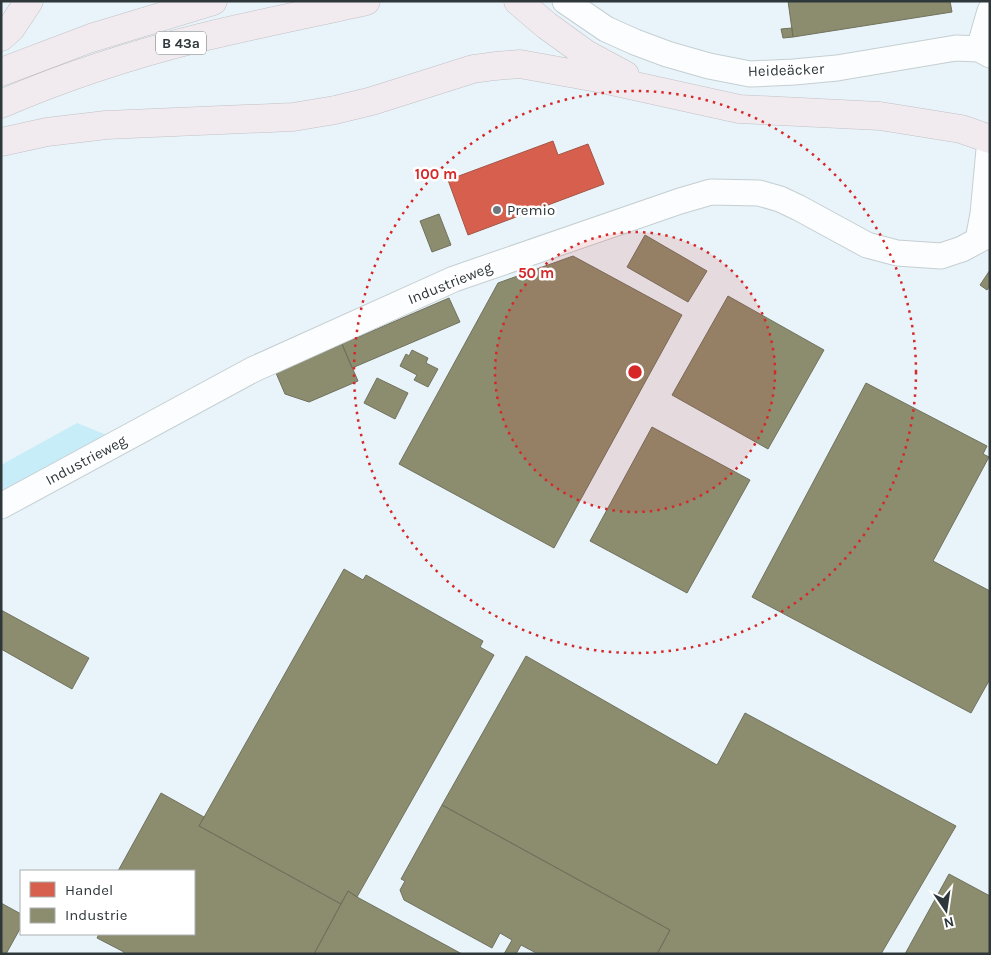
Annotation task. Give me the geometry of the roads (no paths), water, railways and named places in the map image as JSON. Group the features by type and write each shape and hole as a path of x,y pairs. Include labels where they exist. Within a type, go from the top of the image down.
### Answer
{"highway":[{"path":"1,37 11,28 29,1"},
{"name":"B 43a","path":"1,72 91,38 213,1"},
{"name":"B 43a","path":"1,104 39,88 133,56 203,37 366,1"},
{"path":"518,1 546,25 586,54 655,90"},
{"path":"1,142 47,132 106,125 294,116 335,110 372,101 473,69 520,64 655,90 739,109 880,116 961,129 990,139"}],"street":[{"name":"Heideäcker","path":"565,1 606,29 635,42 667,54 709,66 750,74 837,68 956,48 985,52"},
{"path":"985,52 990,11"},
{"name":"Industrieweg","path":"1,506 252,370 454,279 711,192 759,193 780,199 867,244 897,253 941,256 962,249 984,237 983,214 990,139"}],"place":[{"name":"Premio","path":"497,210"}]}
